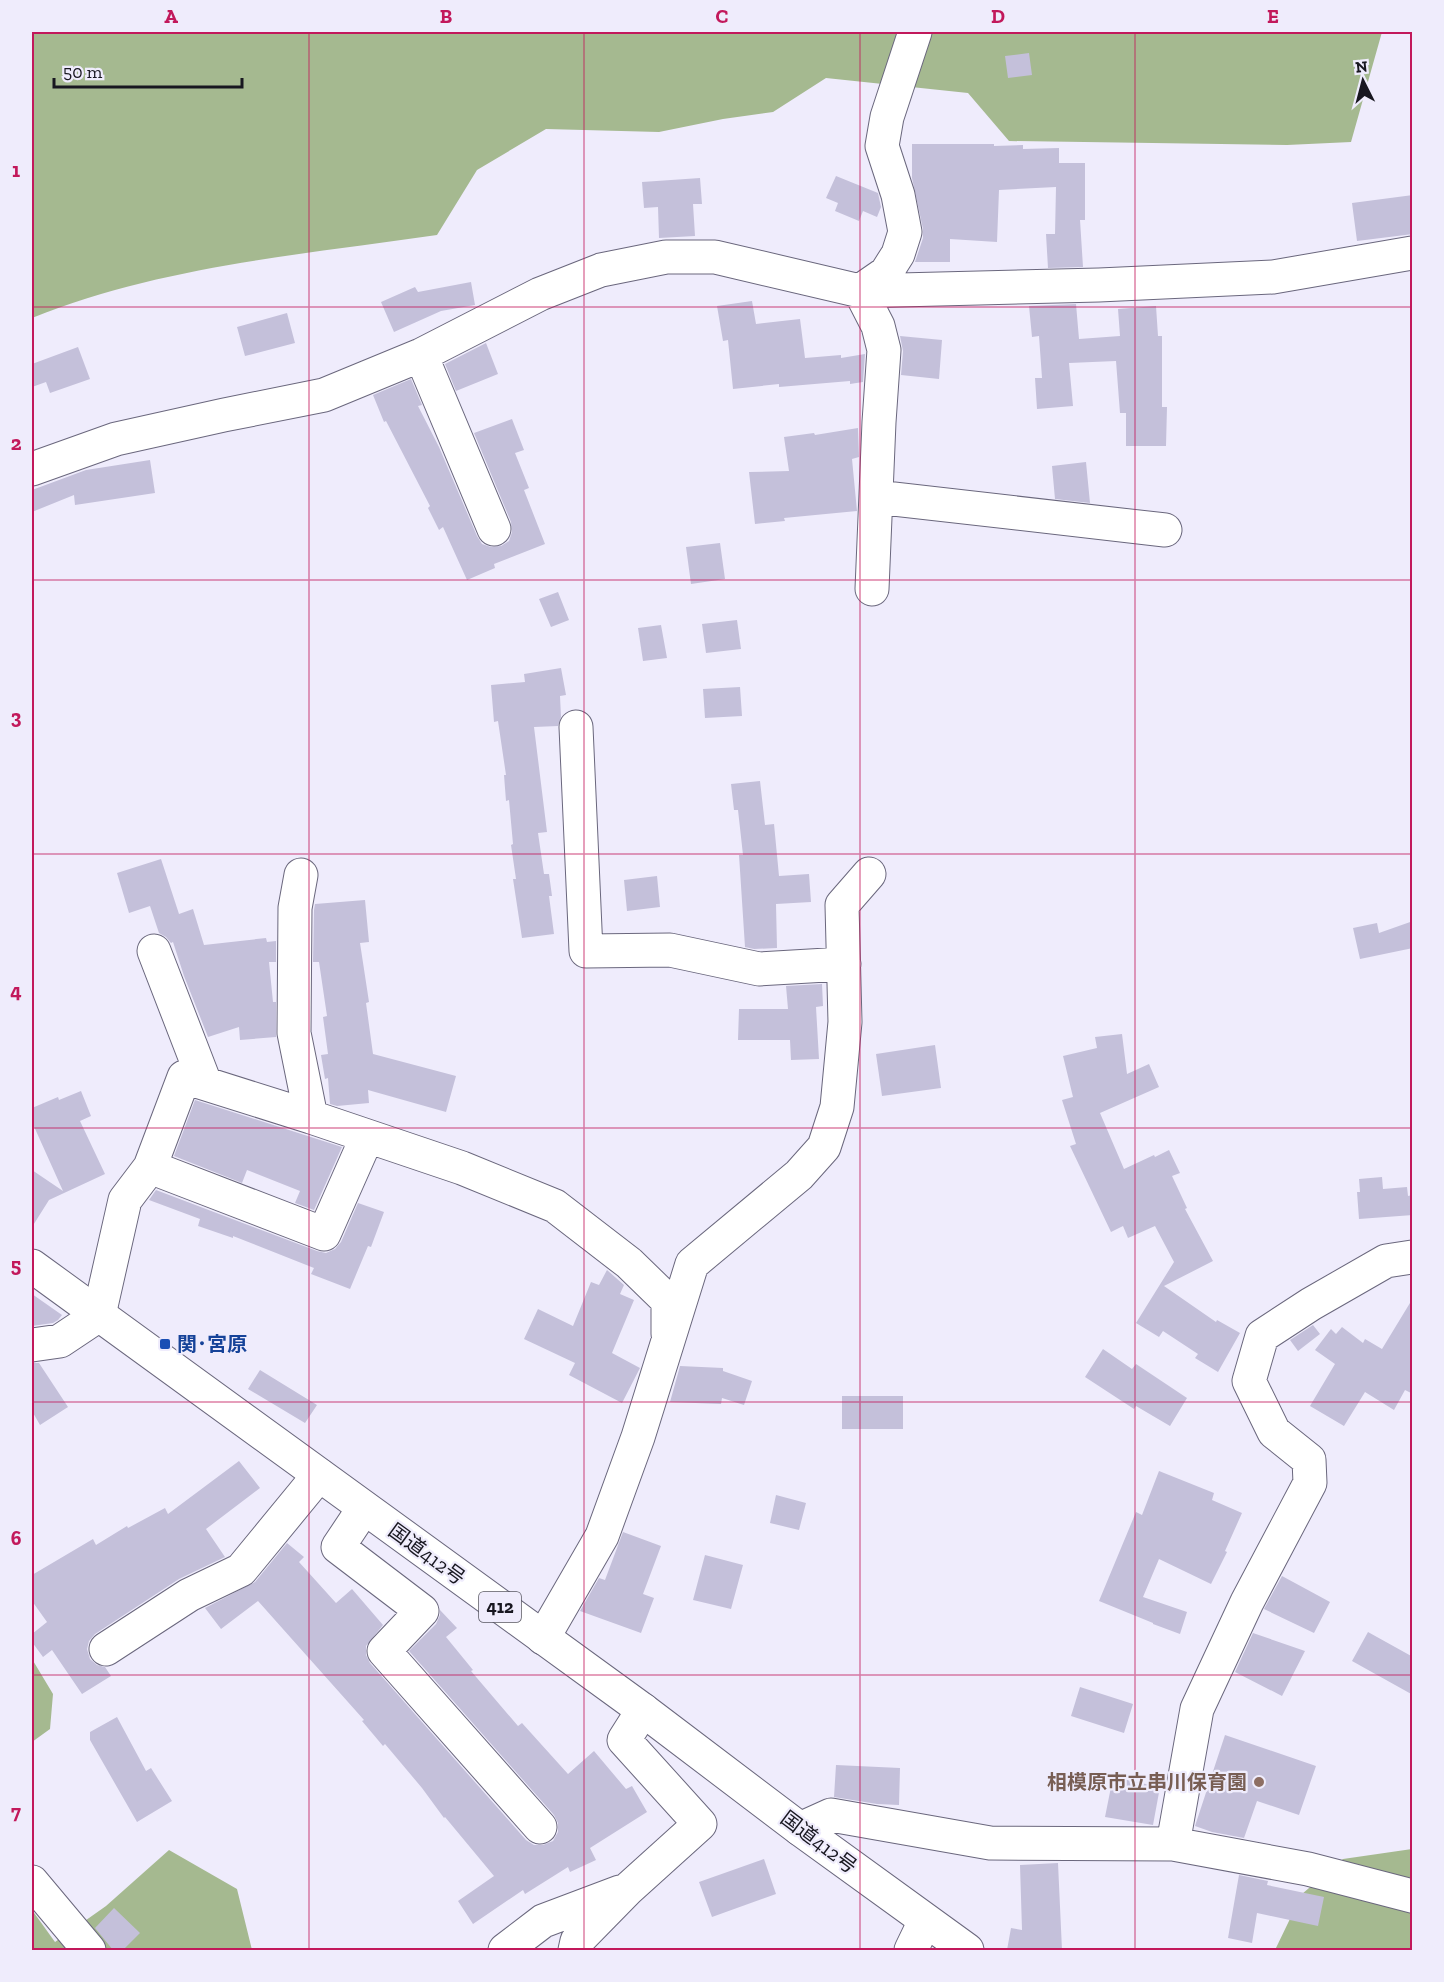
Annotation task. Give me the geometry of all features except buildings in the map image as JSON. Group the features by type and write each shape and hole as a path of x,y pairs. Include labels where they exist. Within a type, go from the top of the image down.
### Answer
{"main road":[{"path":"860,291 886,273 898,254 904,232 898,195 882,146 887,117 915,32"},
{"path":"32,469 116,439 324,395 421,355 540,294 601,270 666,257 716,257 860,291 1054,287 1273,277 1413,253"},
{"path":"860,291 878,326 884,350 872,589"},
{"path":"421,355 494,529"},
{"path":"876,496 1165,530"},
{"path":"576,727 586,951 670,951 759,969 844,964"},
{"path":"543,1638 602,1536 638,1437 692,1264 799,1175 824,1147 837,1107 845,1022 842,905 869,874"},
{"path":"301,875 295,908 294,1033 310,1117"},
{"path":"154,951 205,1083"},
{"path":"32,1345 60,1341 99,1315 126,1200 150,1167 184,1077 462,1168 555,1206 629,1263 669,1301 668,1338"},
{"path":"150,1167 324,1234 367,1137"},
{"path":"1173,1844 1197,1709 1247,1602 1310,1483 1309,1460 1274,1432 1249,1381 1262,1336 1311,1304 1386,1261 1413,1257"},
{"name":"国道412号","path":"32,1266 643,1710 800,1829 967,1950"},
{"path":"106,1648 189,1595 241,1570 319,1475"},
{"path":"364,1508 338,1547 422,1611 384,1651 540,1827"},
{"path":"575,1950 577,1941 628,1889 700,1824 624,1740 643,1710"},
{"path":"800,1829 831,1815 990,1843 1173,1844 1308,1869 1413,1896"},
{"path":"32,1882 89,1950"},
{"path":"506,1950 543,1922 628,1889"},
{"path":"911,1950 925,1920"}],"green space":[{"path":"32,32 1382,32 1351,142 1287,145 1009,141 968,93 826,78 773,112 659,132 546,129 477,170 437,235 283,256 181,274 81,300 32,318"},
{"path":"32,1659 53,1694 50,1729 32,1742"},
{"path":"1412,1849 1412,1950 1275,1950 1302,1894 1343,1859"},
{"path":"169,1850 237,1889 252,1950 32,1950 32,1910 55,1942 106,1906"}],"place":[{"name":"関･宮原","path":"165,1344"},
{"name":"相模原市立串川保育園","path":"1259,1782"}]}
